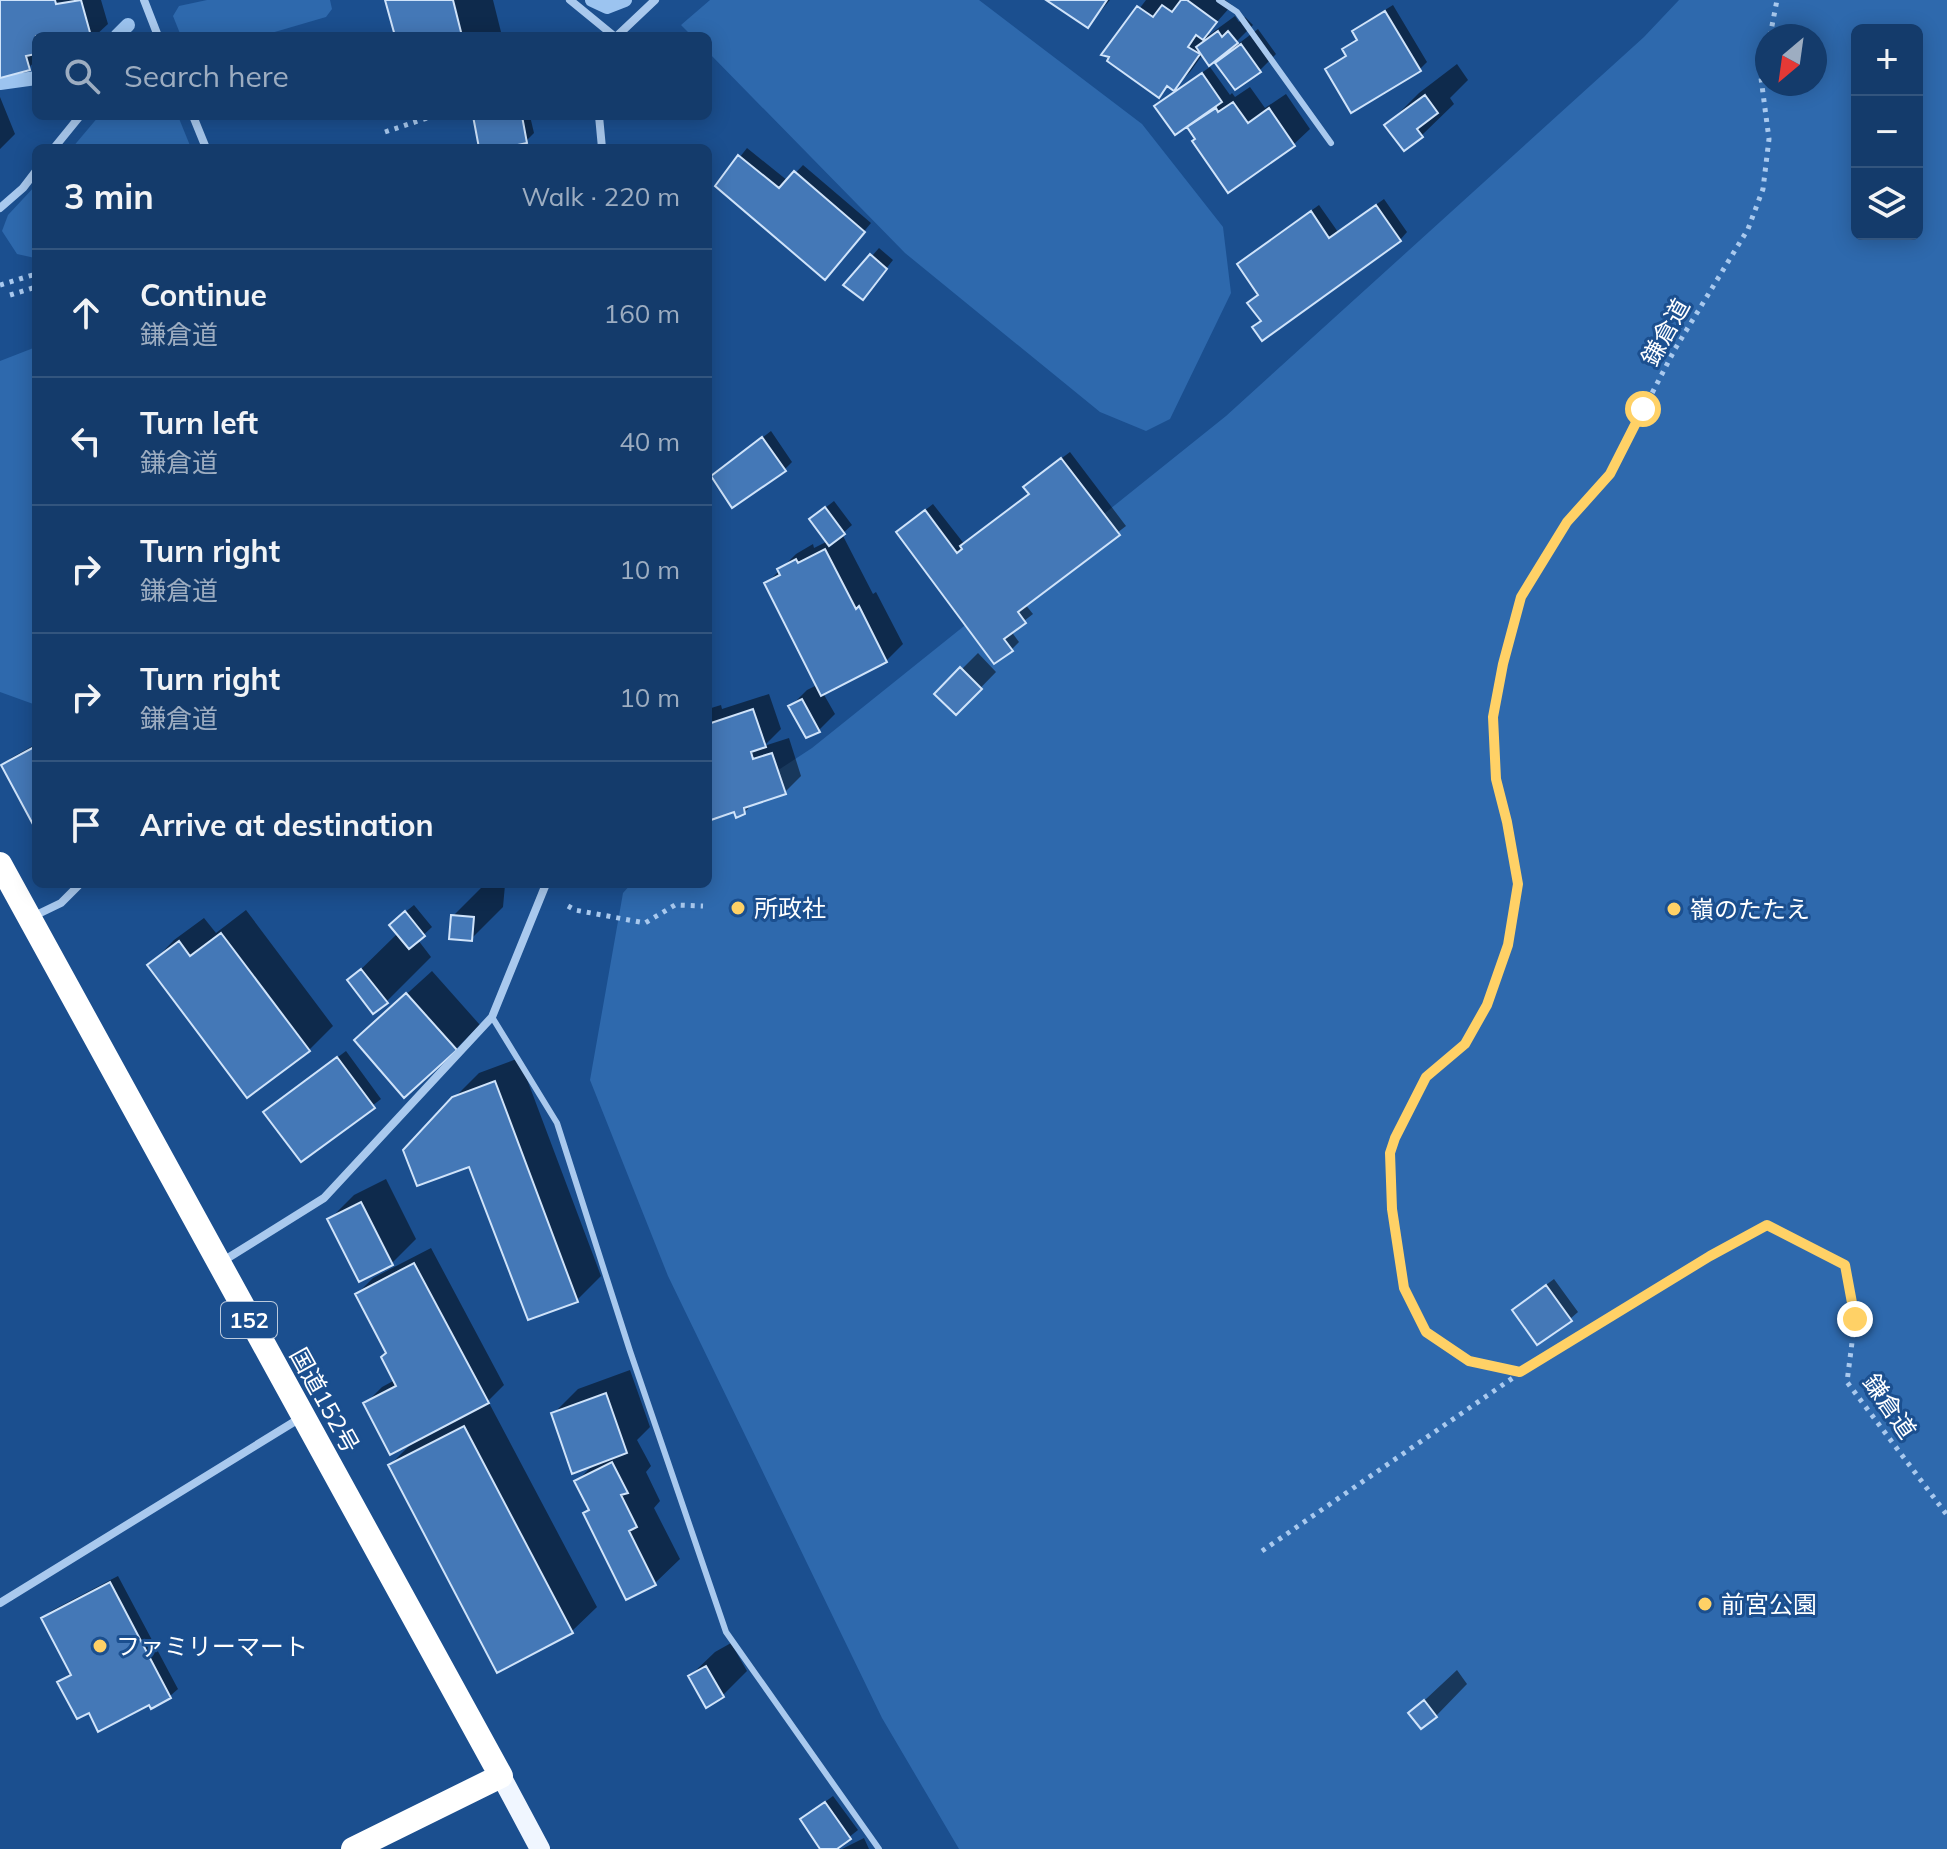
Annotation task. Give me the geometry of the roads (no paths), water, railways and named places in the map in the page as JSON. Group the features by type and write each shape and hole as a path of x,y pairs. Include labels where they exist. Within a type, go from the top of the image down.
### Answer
{"highway":[{"name":"国道152号","path":"0,864 501,1776"},
{"path":"353,1849 501,1776"}],"main road":[{"path":"501,1776 540,1849"}],"street":[{"path":"146,0 157,32"},
{"path":"570,0 610,32"},
{"path":"619,32 655,0"},
{"path":"57,144 77,120"},
{"path":"195,120 204,144"},
{"path":"599,120 602,144"},
{"path":"0,208 32,176"},
{"path":"31,918 61,903 76,888"},
{"path":"218,1263 324,1198 492,1017 544,888"},
{"path":"0,1603 302,1417"}],"lane":[{"path":"1219,0 1237,12 1331,143"},
{"path":"492,1017 557,1123 630,1351 726,1632 879,1849"}],"waterway":[{"path":"592,0 607,7 625,0"},
{"path":"121,32 128,25"},
{"path":"0,83 32,79"}],"place":[{"name":"所政社","path":"738,908"},
{"name":"嶺のたたえ","path":"1674,909"},
{"name":"前宮公園","path":"1705,1604"},
{"name":"ファミリーマート","path":"100,1646"}]}
